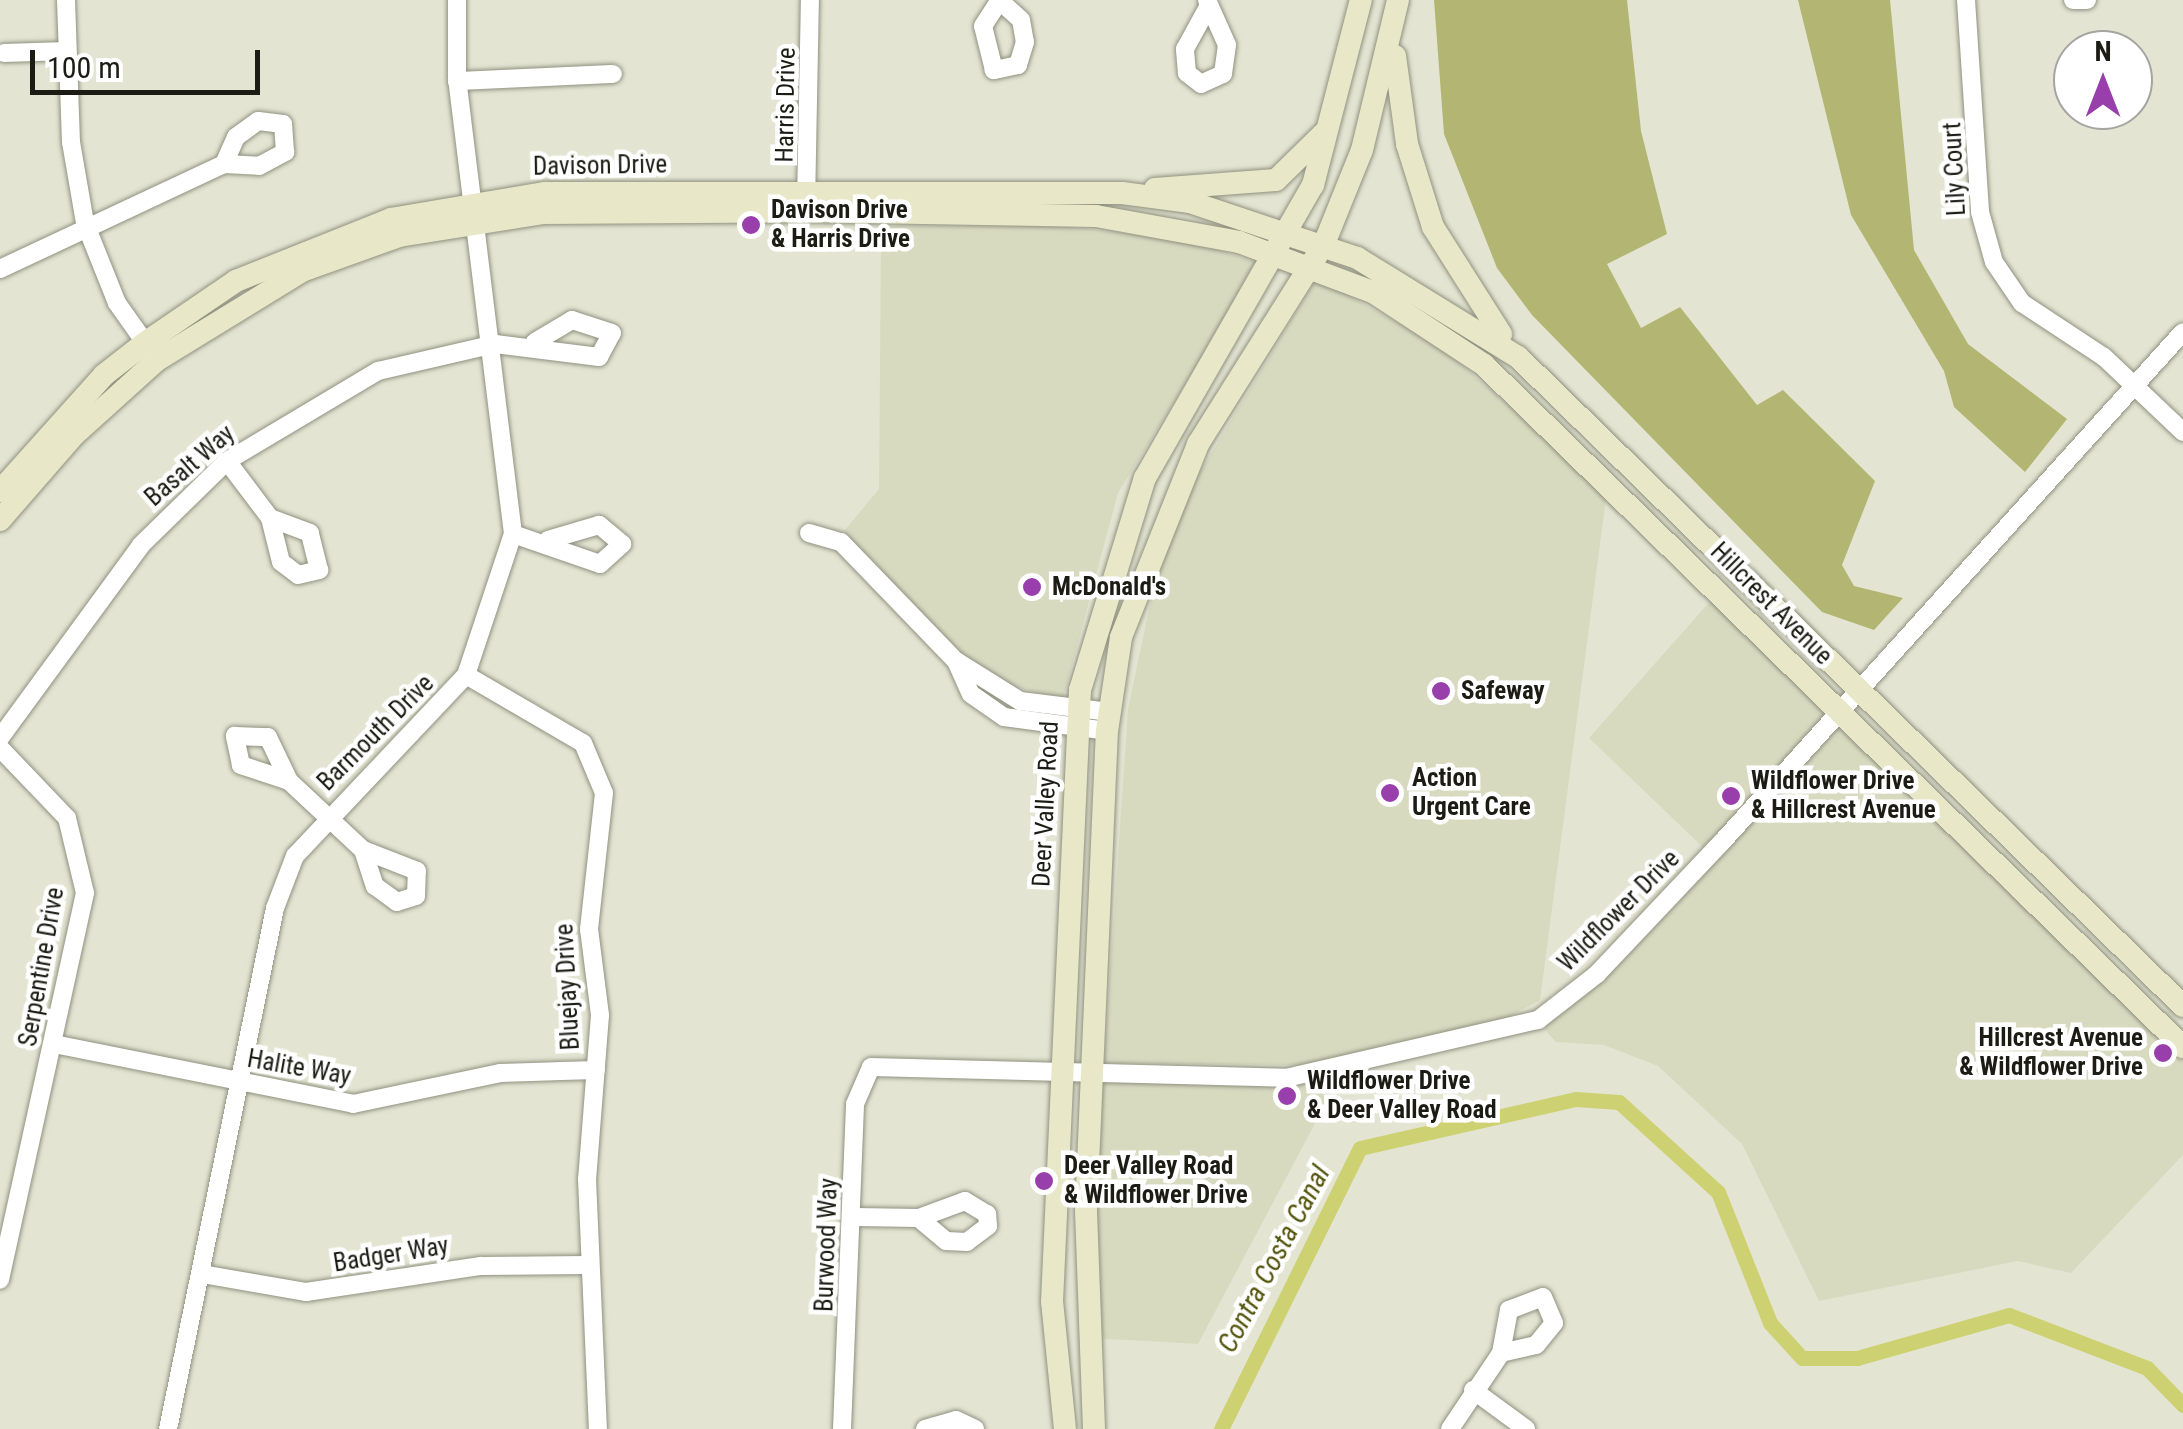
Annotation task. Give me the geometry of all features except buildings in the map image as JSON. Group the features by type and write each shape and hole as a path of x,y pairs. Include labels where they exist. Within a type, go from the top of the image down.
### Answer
{"main road":[{"path":"1293,232 1336,113 1360,0"},
{"path":"1094,1429 1086,1355 1093,1073 1108,722 1121,636 1164,514 1198,444 1324,244 1393,37 1398,0"},
{"path":"1393,37 1408,144 1433,227 1518,357"},
{"path":"1122,192 1276,180 1310,154 1336,113"},
{"name":"Davison Drive","path":"0,491 151,352 302,271 475,210 1122,192 1293,232"},
{"name":"Davison Drive","path":"807,201 1096,216 1280,256"},
{"name":"Hillcrest Avenue","path":"1293,232 1426,294 1518,357 2183,1006"},
{"name":"Deer Valley Road","path":"1064,1429 1052,1302 1077,718 1098,610 1144,478 1293,232"},
{"name":"Hillcrest Avenue","path":"1280,256 1399,306 1494,374 2183,1047"},
{"name":"Davison Drive","path":"0,520 151,352"}],"street":[{"path":"66,0 67,51 86,223 117,302 151,352"},
{"name":"Barmouth Drive","path":"168,1429 275,908 294,856 328,816 435,717 466,676 513,534 495,344 456,80 457,0"},
{"name":"Harris Drive","path":"807,201 810,0"},
{"name":"Lily Court","path":"1966,0 1980,212 1994,262 2022,303 2136,388 2183,432"},
{"path":"2072,0 2087,0"},
{"path":"4,54 67,51"},
{"path":"456,80 614,74"},
{"path":"0,269 86,223 224,164"},
{"name":"Wildflower Drive","path":"870,1067 1332,1074 1538,1020 1597,974 1841,712 2183,332"},
{"name":"Basalt Way","path":"0,738 141,545 227,461 378,371 495,344 534,342"},
{"path":"227,461 270,518"},
{"path":"810,533 841,542 956,661 1020,702 1108,722"},
{"path":"513,534 548,540"},
{"name":"Bluejay Drive","path":"466,676 560,726 596,764 604,793 589,929 596,1070 588,1265 598,1429"},
{"name":"Serpentine Drive","path":"0,748 68,818 81,855 85,892 0,1280"},
{"path":"289,781 363,850"},
{"name":"Halite Way","path":"54,1044 353,1104 500,1073 596,1070"},
{"name":"Burwood Way","path":"842,1429 856,1217 854,1104 870,1067"},
{"path":"856,1217 919,1218"},
{"name":"Badger Way","path":"202,1274 306,1292 481,1266 588,1265"},
{"path":"1450,1429 1501,1353"},
{"path":"1474,1390 1526,1429"},
{"path":"925,1429 956,1420 975,1429"}],"shaded area":[{"path":"892,226 1057,226 1187,239 1259,264 1118,493 1063,699 1000,683 955,650 844,531 879,489 881,239"},
{"path":"1317,278 1441,347 1607,491 1540,1000 1494,1025 1298,1065 1104,1063 1128,709 1166,528"},
{"path":"1713,598 2183,1062 2183,1155 2071,1273 2018,1261 1819,1301 1742,1144 1658,1066 1604,1045 1556,1042 1544,1029 1714,858 1589,738"},
{"path":"1337,1082 1198,1344 1092,1338 1100,1083"}],"green space":[{"path":"1434,0 1627,0 1641,131 1667,234 1607,264 1641,328 1680,307 1757,405 1783,390 1875,481 1842,565 1854,586 1903,598 1874,630 1822,612 1532,315 1497,268 1444,134"},
{"path":"1798,0 1890,0 1914,250 1968,344 2067,419 2025,472 1954,407 1944,371 1851,215"}],"waterway":[{"name":"Contra Costa Canal","path":"1221,1429 1360,1148 1576,1099 1619,1102 1718,1192 1770,1323 1802,1358 1857,1358 2009,1315 2147,1368 2183,1405"}],"place":[{"name":"Davison Drive & Harris Drive","path":"751,225"},
{"name":"McDonald's","path":"1032,587"},
{"name":"Safeway","path":"1441,691"},
{"name":"Action Urgent Care","path":"1390,793"},
{"name":"Wildflower Drive & Hillcrest Avenue","path":"1731,796"},
{"name":"Hillcrest Avenue & Wildflower Drive","path":"2163,1053"},
{"name":"Wildflower Drive & Deer Valley Road","path":"1287,1096"},
{"name":"Deer Valley Road & Wildflower Drive","path":"1044,1181"}]}
